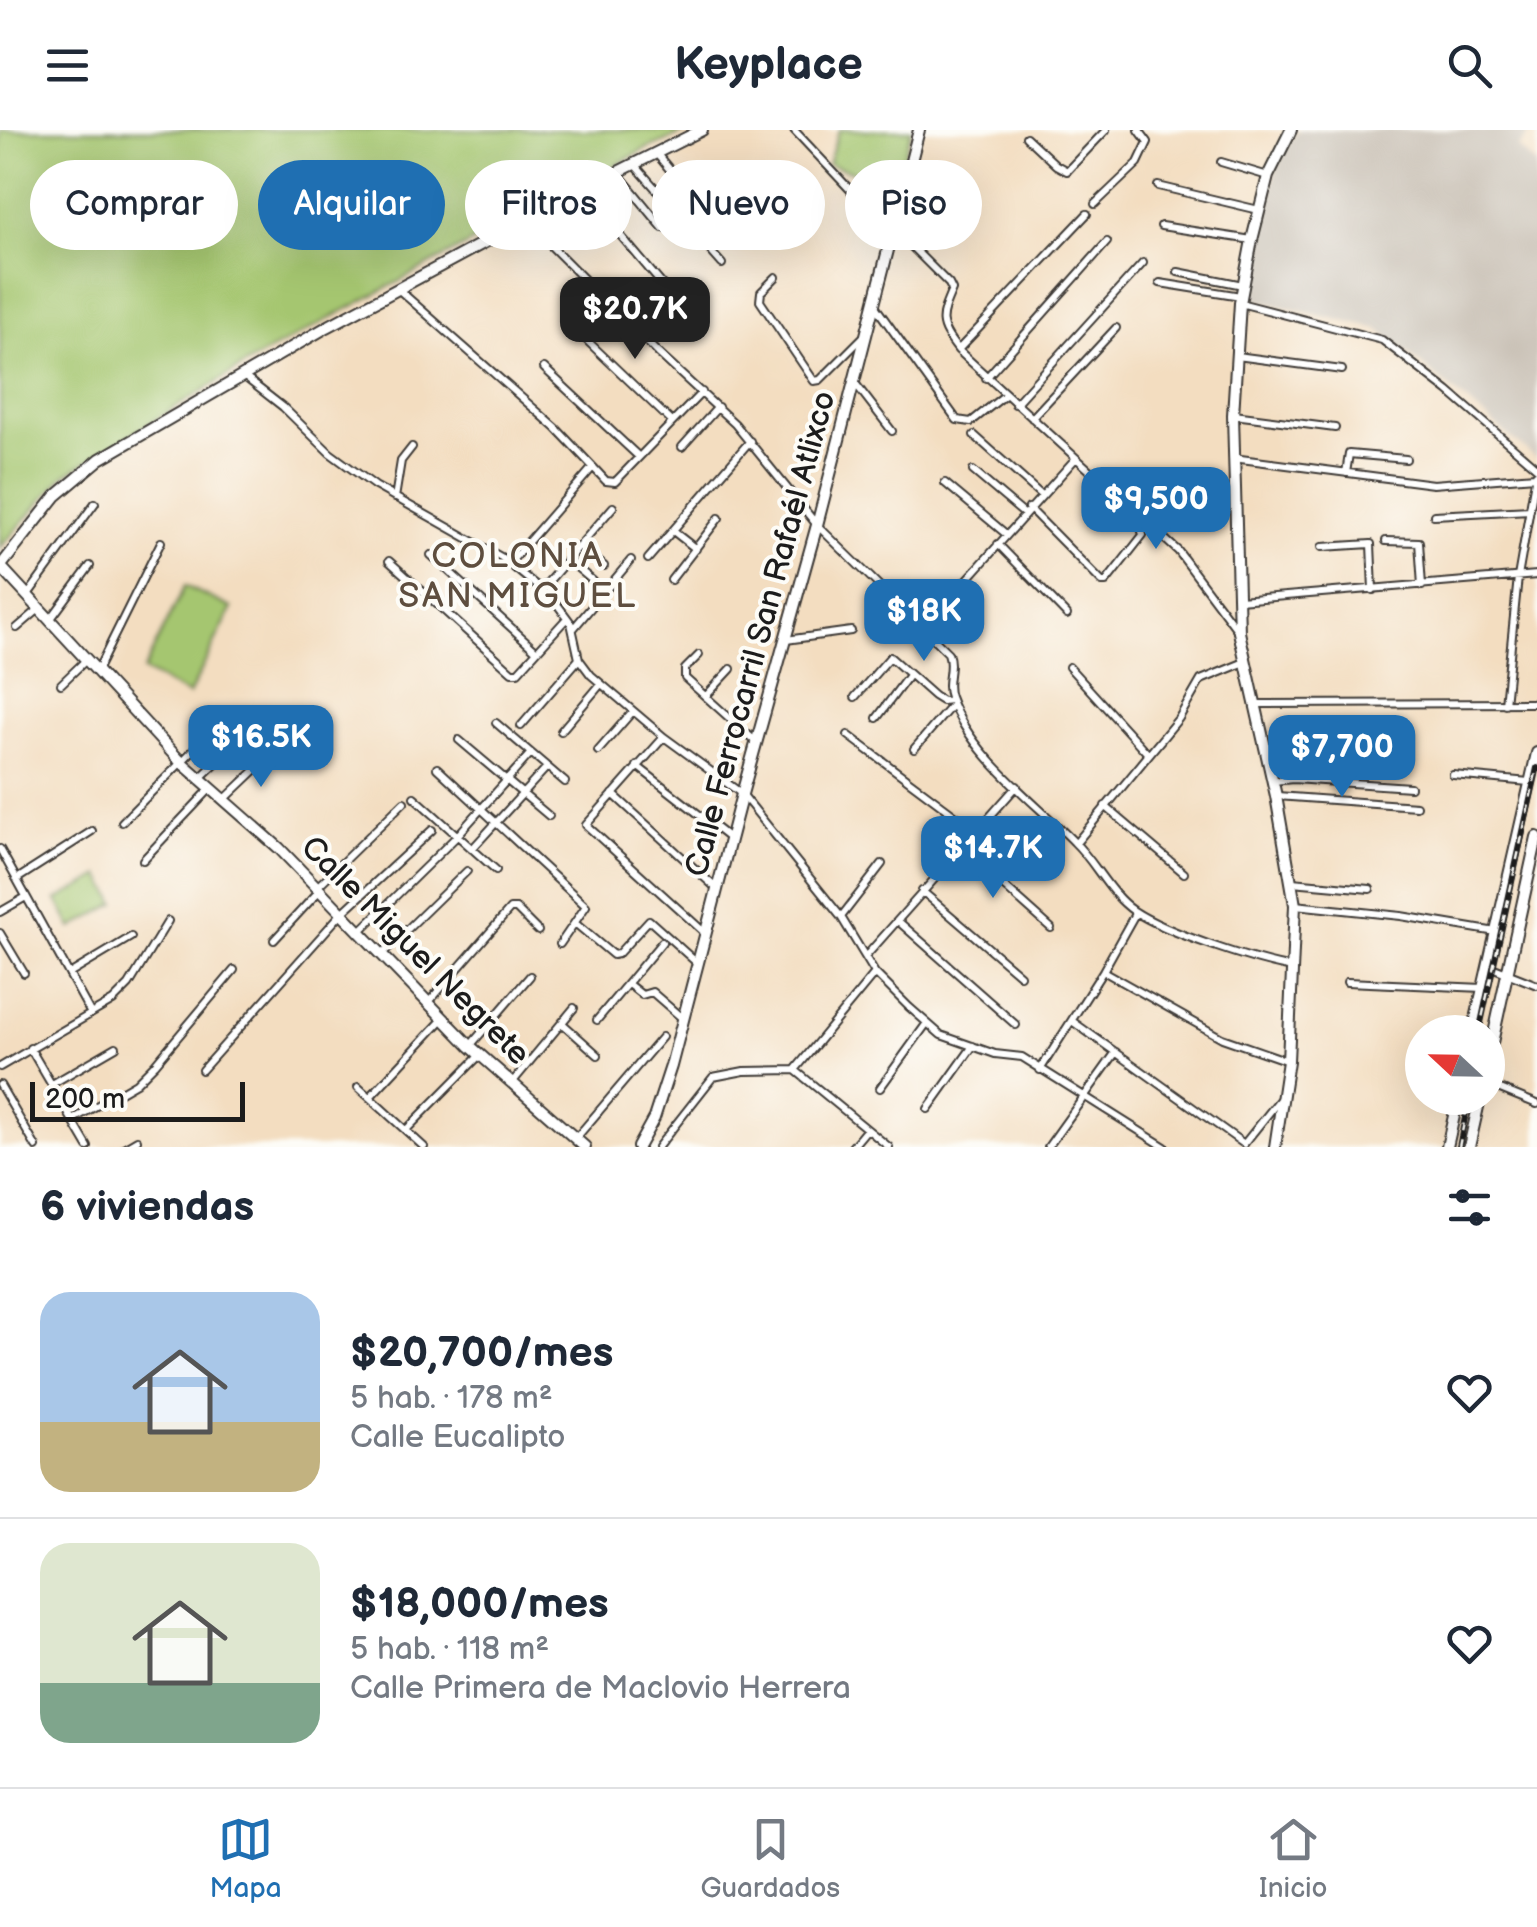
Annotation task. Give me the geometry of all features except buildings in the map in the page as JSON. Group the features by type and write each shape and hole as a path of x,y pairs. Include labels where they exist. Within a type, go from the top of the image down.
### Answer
{"street":[{"path":"702,130 634,163 722,264"},
{"path":"794,130 845,184"},
{"name":"Calle Ferrocarril San Rafaél Atlixco","path":"912,160 919,130"},
{"path":"1026,137 1056,166 1067,171 1106,130"},
{"path":"1095,204 1145,154 1148,142 1139,130"},
{"path":"1275,1147 1288,1061 1295,905 1273,781 1239,632 1232,415 1241,294 1258,210 1285,132"},
{"path":"656,152 662,160"},
{"path":"1222,162 1268,176"},
{"path":"1158,186 1258,210"},
{"path":"632,191 652,215"},
{"path":"958,350 1087,214"},
{"path":"1161,226 1252,240"},
{"path":"986,378 1106,242"},
{"path":"632,249 688,315"},
{"path":"0,567 37,517 100,459 242,375 471,250"},
{"path":"555,250 718,408 750,441 817,526 948,653 952,662 947,683 952,702 978,744 1076,843 1122,902 1136,912 1250,957 1294,968"},
{"name":"Calle Ferrocarril San Rafaél Atlixco","path":"638,1147 654,1118 683,1019 889,250"},
{"path":"913,250 952,290 941,319 944,331 958,350 1178,550 1239,632"},
{"path":"1016,404 1142,263"},
{"path":"1178,272 1382,340 1448,391 1536,472"},
{"path":"776,277 761,292 760,301 816,382 867,333"},
{"path":"1160,283 1241,294"},
{"path":"398,289 556,428 610,484 702,392"},
{"path":"874,305 957,420 971,422 1005,395"},
{"path":"1032,418 1116,328"},
{"path":"574,329 671,421"},
{"path":"1236,356 1342,370"},
{"path":"544,368 638,456"},
{"path":"242,375 330,452 395,498 509,564 542,589 563,609 579,659 600,686 742,794 840,916 875,973 942,1036 1022,1058 1165,1147"},
{"path":"855,382 892,431"},
{"path":"682,447 718,408"},
{"path":"1232,415 1335,428"},
{"path":"974,435 1041,495"},
{"path":"648,559 750,441"},
{"path":"395,498 401,461 412,447"},
{"path":"1346,473 1349,454 1406,459"},
{"path":"924,628 1076,458"},
{"path":"1233,458 1434,484 1536,472"},
{"path":"509,564 593,467"},
{"path":"973,471 1026,511 1102,582 1144,536 1128,516"},
{"path":"1504,704 1518,577 1536,472"},
{"path":"946,483 1006,534"},
{"path":"26,597 94,503"},
{"path":"542,589 613,507"},
{"path":"1434,514 1530,510"},
{"path":"671,580 719,518"},
{"path":"673,531 696,549"},
{"path":"1386,541 1420,542 1422,586"},
{"path":"97,671 160,542"},
{"path":"998,544 1066,615"},
{"path":"1322,547 1371,544 1373,590"},
{"path":"580,546 604,566"},
{"path":"432,555 537,651"},
{"path":"388,560 512,672 518,672 567,618"},
{"path":"568,560 593,581"},
{"path":"572,630 630,560"},
{"path":"49,621 90,566"},
{"name":"Calle Miguel Negrete","path":"0,567 180,761 279,848 443,1019 580,1143"},
{"path":"1237,600 1537,574"},
{"path":"17,628 38,610"},
{"path":"784,640 851,631"},
{"path":"699,654 684,673 756,742"},
{"path":"855,697 890,657 934,696 952,702"},
{"path":"522,726 579,659"},
{"path":"61,684 86,660"},
{"path":"1076,843 1179,718 1201,680 1245,662"},
{"path":"1069,667 1148,754"},
{"path":"706,696 730,669"},
{"path":"877,718 910,676"},
{"path":"560,731 600,686"},
{"path":"914,749 952,702"},
{"path":"1257,704 1537,703"},
{"path":"598,750 633,711"},
{"path":"122,822 221,722"},
{"path":"496,722 565,782"},
{"path":"848,735 975,830"},
{"path":"664,737 586,825 706,934"},
{"path":"459,740 549,816"},
{"path":"200,779 235,744"},
{"path":"223,800 273,752"},
{"path":"359,932 457,836 531,753"},
{"path":"1477,1015 1537,753"},
{"path":"638,766 730,838"},
{"path":"472,848 548,767"},
{"path":"437,768 586,906 560,944"},
{"path":"1453,775 1531,782"},
{"path":"1273,781 1410,787"},
{"path":"866,956 1016,786"},
{"path":"143,860 210,789"},
{"path":"613,794 717,889"},
{"path":"1276,796 1416,806"},
{"path":"414,797 496,870"},
{"path":"274,940 318,888 404,802"},
{"path":"1105,806 1184,872"},
{"path":"202,1070 340,914 432,830"},
{"path":"18,879 92,831"},
{"path":"1498,1015 1534,864 1537,836"},
{"path":"960,848 1051,928"},
{"path":"0,849 90,1012"},
{"path":"840,916 882,864"},
{"path":"381,955 467,872"},
{"path":"1292,882 1370,890"},
{"path":"922,892 1020,974"},
{"path":"0,912 26,897"},
{"path":"1295,905 1402,916 1497,932"},
{"path":"428,1004 510,909 516,909 538,931"},
{"path":"1040,1070 1104,971 1136,912"},
{"path":"576,924 613,955 649,920 698,964"},
{"path":"0,1067 113,1000 130,985 168,921"},
{"path":"898,921 1016,1025"},
{"path":"0,933 24,973"},
{"path":"71,973 131,936"},
{"path":"597,1020 662,942"},
{"path":"1488,966 1537,985"},
{"path":"72,1120 136,1083 234,970"},
{"path":"1104,971 1222,1038 1288,1061"},
{"path":"795,1070 875,973"},
{"path":"406,1130 475,1050 530,976"},
{"path":"1346,982 1483,988"},
{"path":"628,984 642,995 652,992 683,1019"},
{"path":"511,1084 574,1008"},
{"path":"370,1097 443,1019"},
{"path":"1072,1021 1243,1146 1280,1098"},
{"path":"562,1023 598,1055"},
{"path":"880,1088 927,1023"},
{"path":"580,1143 662,1037"},
{"path":"928,1110 974,1046"},
{"path":"52,1084 116,1047"},
{"path":"30,1048 88,1147"},
{"path":"1048,1147 1116,1052"},
{"path":"658,1147 714,1077 744,1071 795,1070 886,1146"},
{"path":"0,1084 36,1147"},
{"path":"358,1087 424,1147"},
{"path":"1505,1091 1537,1104"},
{"path":"1447,1147 1454,1115"},
{"path":"1469,1147 1476,1115"},
{"path":"852,1147 868,1129"},
{"path":"125,1147 137,1140"}],"shaded area":[{"path":"1299,130 1532,130 1518,148 1537,165 1537,459 1378,329 1250,299 1274,175"}],"green space":[{"path":"0,130 691,130 625,160 465,160 465,246 260,356 65,475 0,548"},
{"path":"839,130 912,130 903,160 845,160 845,169 828,164"},
{"path":"185,586 232,608 189,695 143,671"},
{"path":"101,876 116,903 72,928 57,900"}],"railway":[{"path":"1483,1015 1537,768"},
{"path":"1459,1147 1466,1115"}],"district":[{"name":"COLONIA SAN MIGUEL","path":"518,576"}]}
